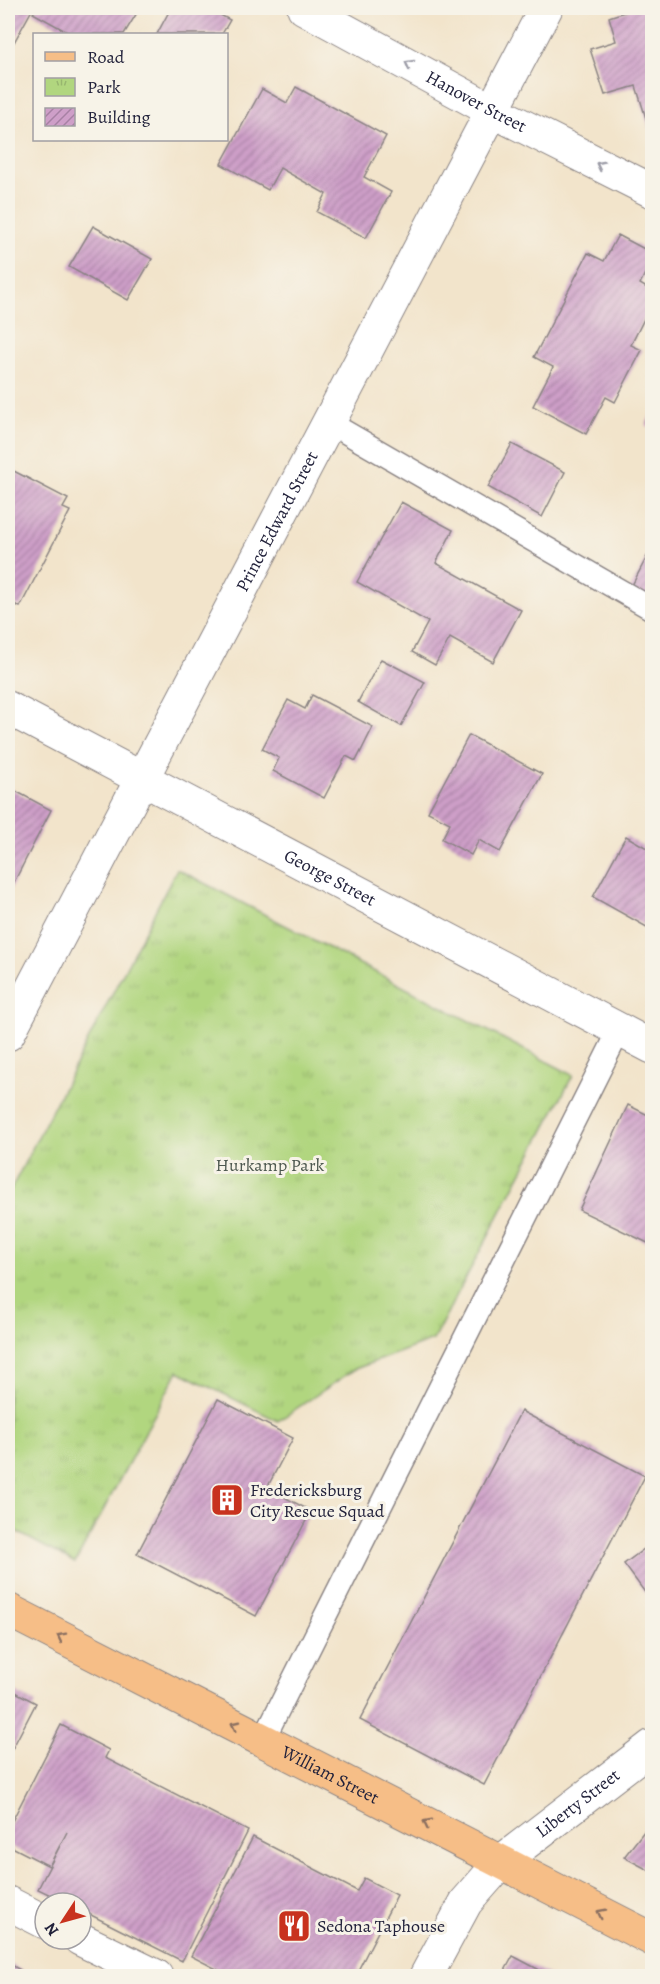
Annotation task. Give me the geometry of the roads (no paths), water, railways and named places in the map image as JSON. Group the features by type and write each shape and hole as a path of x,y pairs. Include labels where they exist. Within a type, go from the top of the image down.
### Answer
{"main road":[{"name":"William Street","path":"8,1610 652,1939"}],"street":[{"name":"Hanover Street","path":"304,8 493,111 652,191"},
{"name":"Prince Edward Street","path":"8,1034 546,8"},
{"name":"George Street","path":"8,708 98,758 141,778 652,1047"},
{"name":"Liberty Street","path":"426,1977 466,1902 502,1861 652,1746"},
{"path":"8,1903 33,1916"},
{"path":"93,1946 156,1977"}],"lane":[{"path":"328,422 652,609"},
{"path":"263,1740 619,1031"}],"place":[{"name":"Fredericksburg City Rescue Squad","path":"227,1500"},
{"name":"Sedona Taphouse","path":"294,1926"}],"park label":[{"name":"Hurkamp Park","path":"270,1165"}]}
